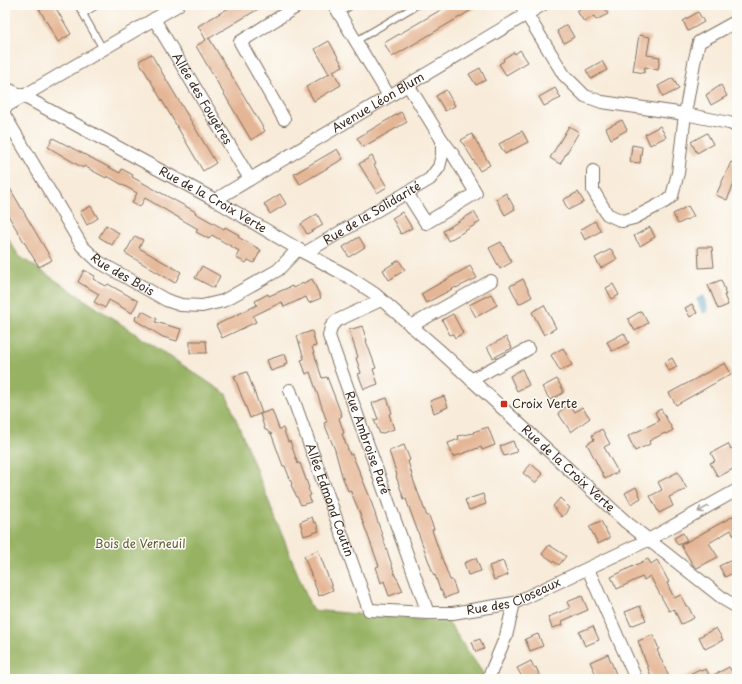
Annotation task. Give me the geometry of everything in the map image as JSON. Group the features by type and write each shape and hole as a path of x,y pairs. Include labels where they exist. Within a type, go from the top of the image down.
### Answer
{"street":[{"path":"5,107 178,5"},
{"path":"284,119 240,42 299,5"},
{"name":"Avenue Léon Blum","path":"215,200 408,85 524,10 542,5"},
{"path":"336,9 389,96"},
{"path":"524,10 564,75 585,96 602,102 685,114 737,126"},
{"name":"Allée des Fougères","path":"154,19 250,179"},
{"path":"594,171 593,190 607,214 622,221 634,218 666,201 672,196 678,173 685,114 694,63 700,42 737,21"},
{"path":"407,193 426,223 476,193 408,85"},
{"name":"Rue de la Croix Verte","path":"5,88 23,96 215,200 301,251 349,277 381,300 411,326 626,522 725,600 737,607"},
{"name":"Rue des Bois","path":"5,116 82,246 99,262 166,300 181,305 202,306 223,301 278,270 301,251"},
{"name":"Rue de la Solidarité","path":"301,251 430,179 439,167 442,155 442,140"},
{"path":"411,326 491,281"},
{"name":"Rue Ambroise Paré","path":"381,300 336,321 331,327 329,336 428,613"},
{"path":"471,380 528,349"},
{"name":"Allée Edmond Coutin","path":"290,390 369,610"},
{"name":"Rue des Closeaux","path":"369,610 453,613 514,603 648,540 737,490"},
{"path":"588,569 636,679"},
{"path":"488,679 506,636 514,603"}],"lane":[{"path":"78,5 103,49"},
{"path":"83,14 97,5"},
{"path":"336,9 352,5"},
{"path":"356,41 417,5"}],"green space":[{"name":"Bois de Verneuil","path":"5,234 19,256 226,394 312,610 448,622 485,676 483,679 5,679"}],"water":[{"path":"704,296 708,310 706,313 702,312 697,299"}],"building":[{"path":"37,5 54,5 71,34 58,42"},
{"path":"234,5 265,5 209,38 265,131 251,140 196,46 206,40 198,26"},
{"path":"449,5 480,5 392,57 384,43"},
{"path":"581,5 603,5 608,14 596,20 594,16 584,22 577,11 582,8"},
{"path":"698,12 704,22 688,31 683,21"},
{"path":"567,25 574,37 564,43 557,31"},
{"path":"639,35 650,37 647,55 660,57 658,70 645,67 644,73 633,71"},
{"path":"329,41 343,66 333,71 341,85 314,101 306,87 329,74 315,49"},
{"path":"520,50 528,62 506,75 499,64 504,61 503,59"},
{"path":"151,54 216,163 203,171 139,61"},
{"path":"602,61 607,70 591,79 586,70"},
{"path":"480,68 486,80 476,85 469,74"},
{"path":"673,78 679,89 663,97 658,86"},
{"path":"721,85 727,96 711,105 706,95"},
{"path":"555,88 561,98 544,106 539,97"},
{"path":"446,90 455,106 445,111 436,96"},
{"path":"401,112 407,122 363,147 357,138"},
{"path":"622,120 627,130 611,139 606,128"},
{"path":"569,126 579,132 560,164 550,158"},
{"path":"660,126 666,137 650,145 645,134"},
{"path":"522,131 528,142 505,154 499,144"},
{"path":"707,133 713,144 697,153 691,142"},
{"path":"472,134 490,165 480,171 461,140"},
{"path":"53,138 120,173 122,169 133,175 132,177 196,212 195,213 224,229 225,227 239,235 238,237 261,250 254,263 248,260 246,263 236,258 239,251 212,235 209,239 196,232 198,229 145,198 140,207 132,203 137,193 107,176 106,178 84,166 83,168 48,147"},
{"path":"632,145 642,147 640,163 630,162"},
{"path":"337,149 343,159 300,184 294,174"},
{"path":"372,156 376,164 374,165 387,187 377,193 359,164"},
{"path":"731,162 737,164 737,177 727,200 716,195"},
{"path":"5,180 52,260 39,267 5,210"},
{"path":"578,192 584,202 568,210 563,200"},
{"path":"506,193 515,209 505,215 496,199"},
{"path":"280,194 286,204 270,214 264,204"},
{"path":"91,206 98,218 87,225 80,212"},
{"path":"688,206 694,216 678,224 673,214"},
{"path":"402,212 412,228 401,234 392,218"},
{"path":"474,212 480,222 448,241 443,231"},
{"path":"317,214 323,225 307,234 301,224"},
{"path":"595,221 601,231 585,240 580,230"},
{"path":"106,225 119,233 112,245 99,237"},
{"path":"650,227 655,237 640,246 634,236"},
{"path":"135,236 143,240 139,248 181,272 175,283 125,253"},
{"path":"359,237 365,247 349,257 343,247"},
{"path":"501,242 512,262 500,269 489,248"},
{"path":"698,247 712,247 714,267 699,268"},
{"path":"611,249 617,259 601,268 595,258"},
{"path":"399,260 405,270 389,280 383,270"},
{"path":"202,266 220,276 214,288 195,278"},
{"path":"470,266 477,278 426,303 421,294"},
{"path":"84,270 95,276 93,279 106,286 108,284 138,301 132,313 109,300 105,308 94,302 99,294 78,282"},
{"path":"312,279 321,298 309,303 306,297 284,307 282,302 253,316 256,322 222,338 216,325 257,305 255,301 268,294 269,296 292,286 293,288"},
{"path":"523,279 532,297 519,304 510,286"},
{"path":"721,280 728,305 718,309 708,285"},
{"path":"613,284 619,295 612,299 606,288"},
{"path":"491,294 497,305 476,317 469,305"},
{"path":"692,304 697,313 690,317 685,308"},
{"path":"544,305 556,328 544,335 532,312"},
{"path":"142,311 157,319 155,322 181,329 177,341 163,337 135,320 136,316 139,317"},
{"path":"641,311 648,323 635,331 628,319"},
{"path":"453,314 463,333 455,338 453,334 450,335 442,320"},
{"path":"362,326 376,368 373,369 378,384 364,389 358,374 361,373 356,358 358,357 349,330"},
{"path":"312,331 316,346 312,347 322,378 327,377 342,416 339,418 344,433 342,434 369,495 396,578 403,591 389,596 384,581 381,583 376,567 379,566 357,506 350,490 348,491 342,476 335,450 324,423 327,422 310,372 306,374 301,360 304,359 297,336"},
{"path":"624,333 629,343 612,351 607,342"},
{"path":"506,337 512,348 493,358 487,347"},
{"path":"190,341 206,341 207,353 190,353"},
{"path":"563,348 572,365 560,371 551,355"},
{"path":"285,354 288,363 284,364 285,366 271,371 267,360"},
{"path":"672,358 677,367 669,371 664,363"},
{"path":"725,363 731,374 676,405 669,393"},
{"path":"522,369 529,385 517,391 510,376"},
{"path":"247,372 262,413 250,418 234,376"},
{"path":"557,379 563,393 550,400 542,387"},
{"path":"444,396 448,407 434,413 430,401"},
{"path":"387,398 392,413 389,414 394,429 380,434 374,420 378,419 372,403"},
{"path":"569,404 575,412 582,407 590,418 571,432 558,413"},
{"path":"661,409 673,430 649,441 650,444 635,451 628,436 659,421 655,412"},
{"path":"272,410 279,429 283,428 288,442 290,441 298,464 300,463 311,495 309,496 311,502 301,505 291,485 292,484 285,466 283,466 271,433 265,430 260,414"},
{"path":"488,427 495,445 482,450 481,447 453,457 448,443 459,439 458,436 474,433 473,432"},
{"path":"602,429 610,444 604,447 618,472 605,479 587,444 594,440 592,435"},
{"path":"513,441 517,452 504,456 500,446"},
{"path":"728,444 731,449 737,445 737,467 718,477 710,463 715,461 711,453"},
{"path":"404,445 410,460 408,461 414,482 427,516 429,516 434,529 432,530 450,580 452,580 457,593 445,598 440,590 435,575 434,576 406,499 404,499 389,451"},
{"path":"531,464 543,474 535,483 523,473"},
{"path":"678,472 687,489 669,497 673,506 659,513 650,496 662,490 658,482"},
{"path":"636,487 641,498 631,504 625,493"},
{"path":"483,494 486,504 469,510 465,500"},
{"path":"560,498 570,508 562,517 553,506"},
{"path":"737,514 737,541 731,530 709,543 718,557 697,568 693,565 681,545"},
{"path":"312,517 314,523 316,522 319,531 304,536 300,522"},
{"path":"601,521 610,538 598,544 589,526"},
{"path":"683,533 687,541 678,545 674,538"},
{"path":"549,545 566,556 559,565 542,554"},
{"path":"318,550 333,590 319,596 304,556"},
{"path":"476,558 481,571 468,575 464,563"},
{"path":"648,559 651,564 657,560 669,582 667,583 674,598 681,595 694,618 681,624 674,609 669,611 650,576 644,580 642,577 617,589 611,577"},
{"path":"732,560 737,571 725,577 719,566"},
{"path":"503,561 508,575 494,580 489,566"},
{"path":"582,596 588,610 562,621 563,625 552,628 548,617 570,608 567,602"},
{"path":"640,606 646,620 631,626 625,612"},
{"path":"593,626 599,640 585,646 579,632"},
{"path":"716,628 723,640 705,649 699,637"},
{"path":"538,634 543,646 530,651 525,639"},
{"path":"653,635 659,649 657,650 669,677 663,679 652,679 638,641"},
{"path":"480,639 484,649 476,652 472,642"},
{"path":"608,654 618,679 598,679 590,662"},
{"path":"531,661 534,668 536,667 541,679 523,679 517,668"},
{"path":"729,667 736,679 679,679 700,669 701,671 706,669 710,677"}],"place":[{"name":"Croix Verte","path":"504,404"}]}
